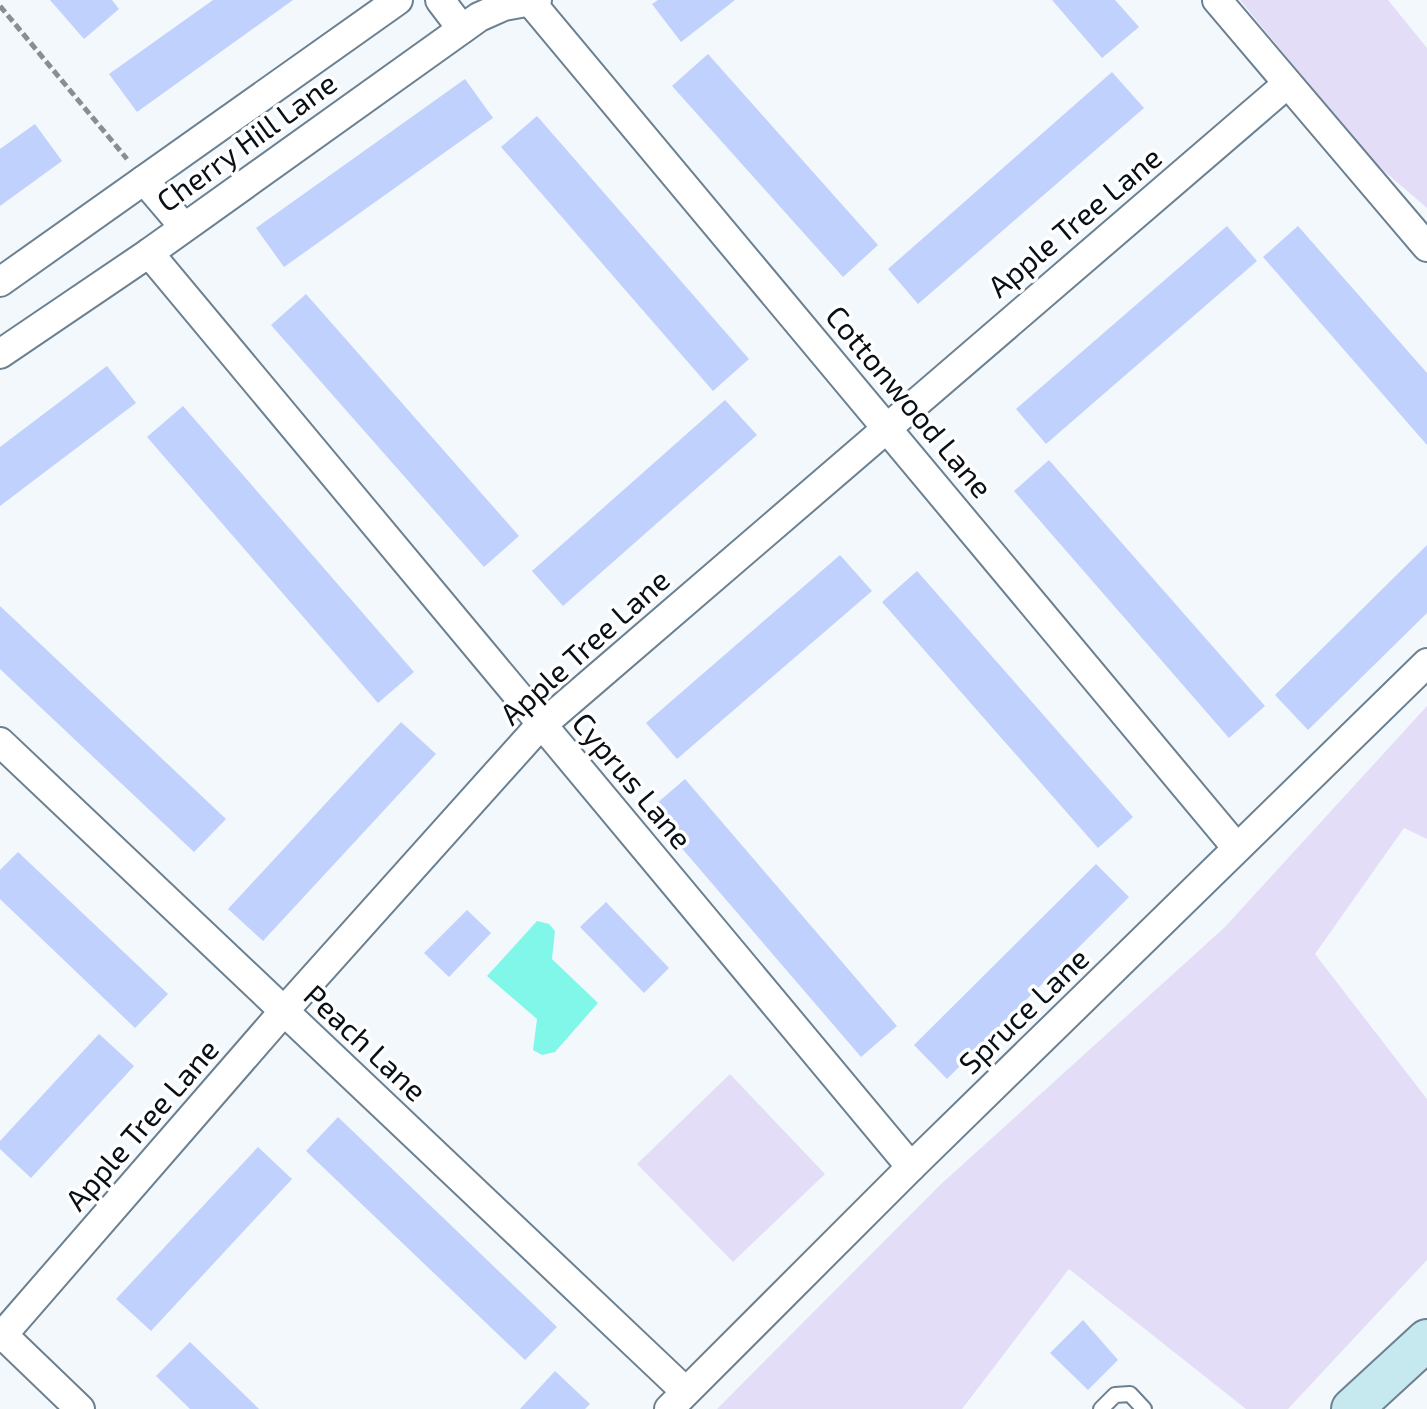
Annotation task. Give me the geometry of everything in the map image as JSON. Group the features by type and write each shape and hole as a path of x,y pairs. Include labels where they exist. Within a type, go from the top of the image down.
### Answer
{"main road":[{"path":"1352,1409 1427,1340"}],"street":[{"path":"0,282 398,0"},
{"path":"440,0 462,29"},
{"path":"1217,0 1286,85 1427,247"},
{"name":"Cherry Hill Lane","path":"0,354 149,253 462,29 504,6 532,1"},
{"name":"Cottonwood Lane","path":"532,1 1237,848"},
{"name":"Apple Tree Lane","path":"1,1335 284,1011 543,724 1286,85"},
{"path":"144,180 184,227"},
{"name":"Cyprus Lane","path":"149,253 911,1167"},
{"name":"Spruce Lane","path":"677,1400 1427,663"},
{"name":"Peach Lane","path":"0,742 284,1011 677,1400"},
{"path":"1,1335 80,1409"}],"lane":[{"path":"1101,1409 1115,1395 1130,1394 1144,1409"}],"path":[{"path":"0,6 144,180"}],"shaded area":[{"path":"1240,0 1388,0 1427,48 1427,208 1370,159"},
{"path":"1427,706 1427,839 1404,828 1315,954 1427,1099 1427,1260 1288,1409 1246,1409 1069,1269 962,1409 717,1409 940,1185 1225,927"},
{"path":"537,921 549,924 555,931 552,959 598,1003 555,1052 542,1055 533,1050 537,1019 487,976"},
{"path":"730,1074 825,1174 733,1262 637,1164"}],"building":[{"path":"50,0 112,0 119,9 84,39"},
{"path":"213,0 293,0 137,112 109,74"},
{"path":"658,0 735,0 681,42 652,4"},
{"path":"1052,0 1115,0 1139,27 1102,58"},
{"path":"708,54 878,245 843,277 672,86"},
{"path":"1112,72 1144,108 918,304 888,269"},
{"path":"465,79 493,118 284,267 256,228"},
{"path":"537,116 749,359 713,391 501,147"},
{"path":"35,124 62,161 0,206 0,149"},
{"path":"1227,226 1257,261 1046,444 1016,409"},
{"path":"1298,226 1427,373 1427,445 1263,257"},
{"path":"306,294 519,536 484,567 271,325"},
{"path":"107,366 136,403 0,506 0,447"},
{"path":"725,400 757,435 563,606 532,571"},
{"path":"183,406 414,672 378,703 147,437"},
{"path":"1049,460 1265,706 1229,738 1014,491"},
{"path":"1427,545 1427,613 1308,730 1275,695"},
{"path":"840,555 872,591 677,759 646,723"},
{"path":"917,571 1133,817 1098,848 882,602"},
{"path":"0,606 226,819 194,852 0,669"},
{"path":"401,722 436,754 263,941 228,909"},
{"path":"685,779 897,1026 861,1057 649,810"},
{"path":"18,852 168,994 135,1028 0,899 0,870"},
{"path":"1096,864 1129,897 947,1079 914,1045"},
{"path":"606,902 669,968 644,993 580,927"},
{"path":"467,910 491,933 449,977 424,953"},
{"path":"99,1034 134,1066 31,1178 0,1149 0,1141"},
{"path":"338,1117 557,1327 525,1360 306,1151"},
{"path":"258,1147 292,1179 151,1331 116,1299"},
{"path":"1083,1320 1118,1360 1088,1390 1050,1353"},
{"path":"190,1342 259,1409 190,1409 156,1376"},
{"path":"555,1371 590,1404 585,1409 520,1409"}]}
